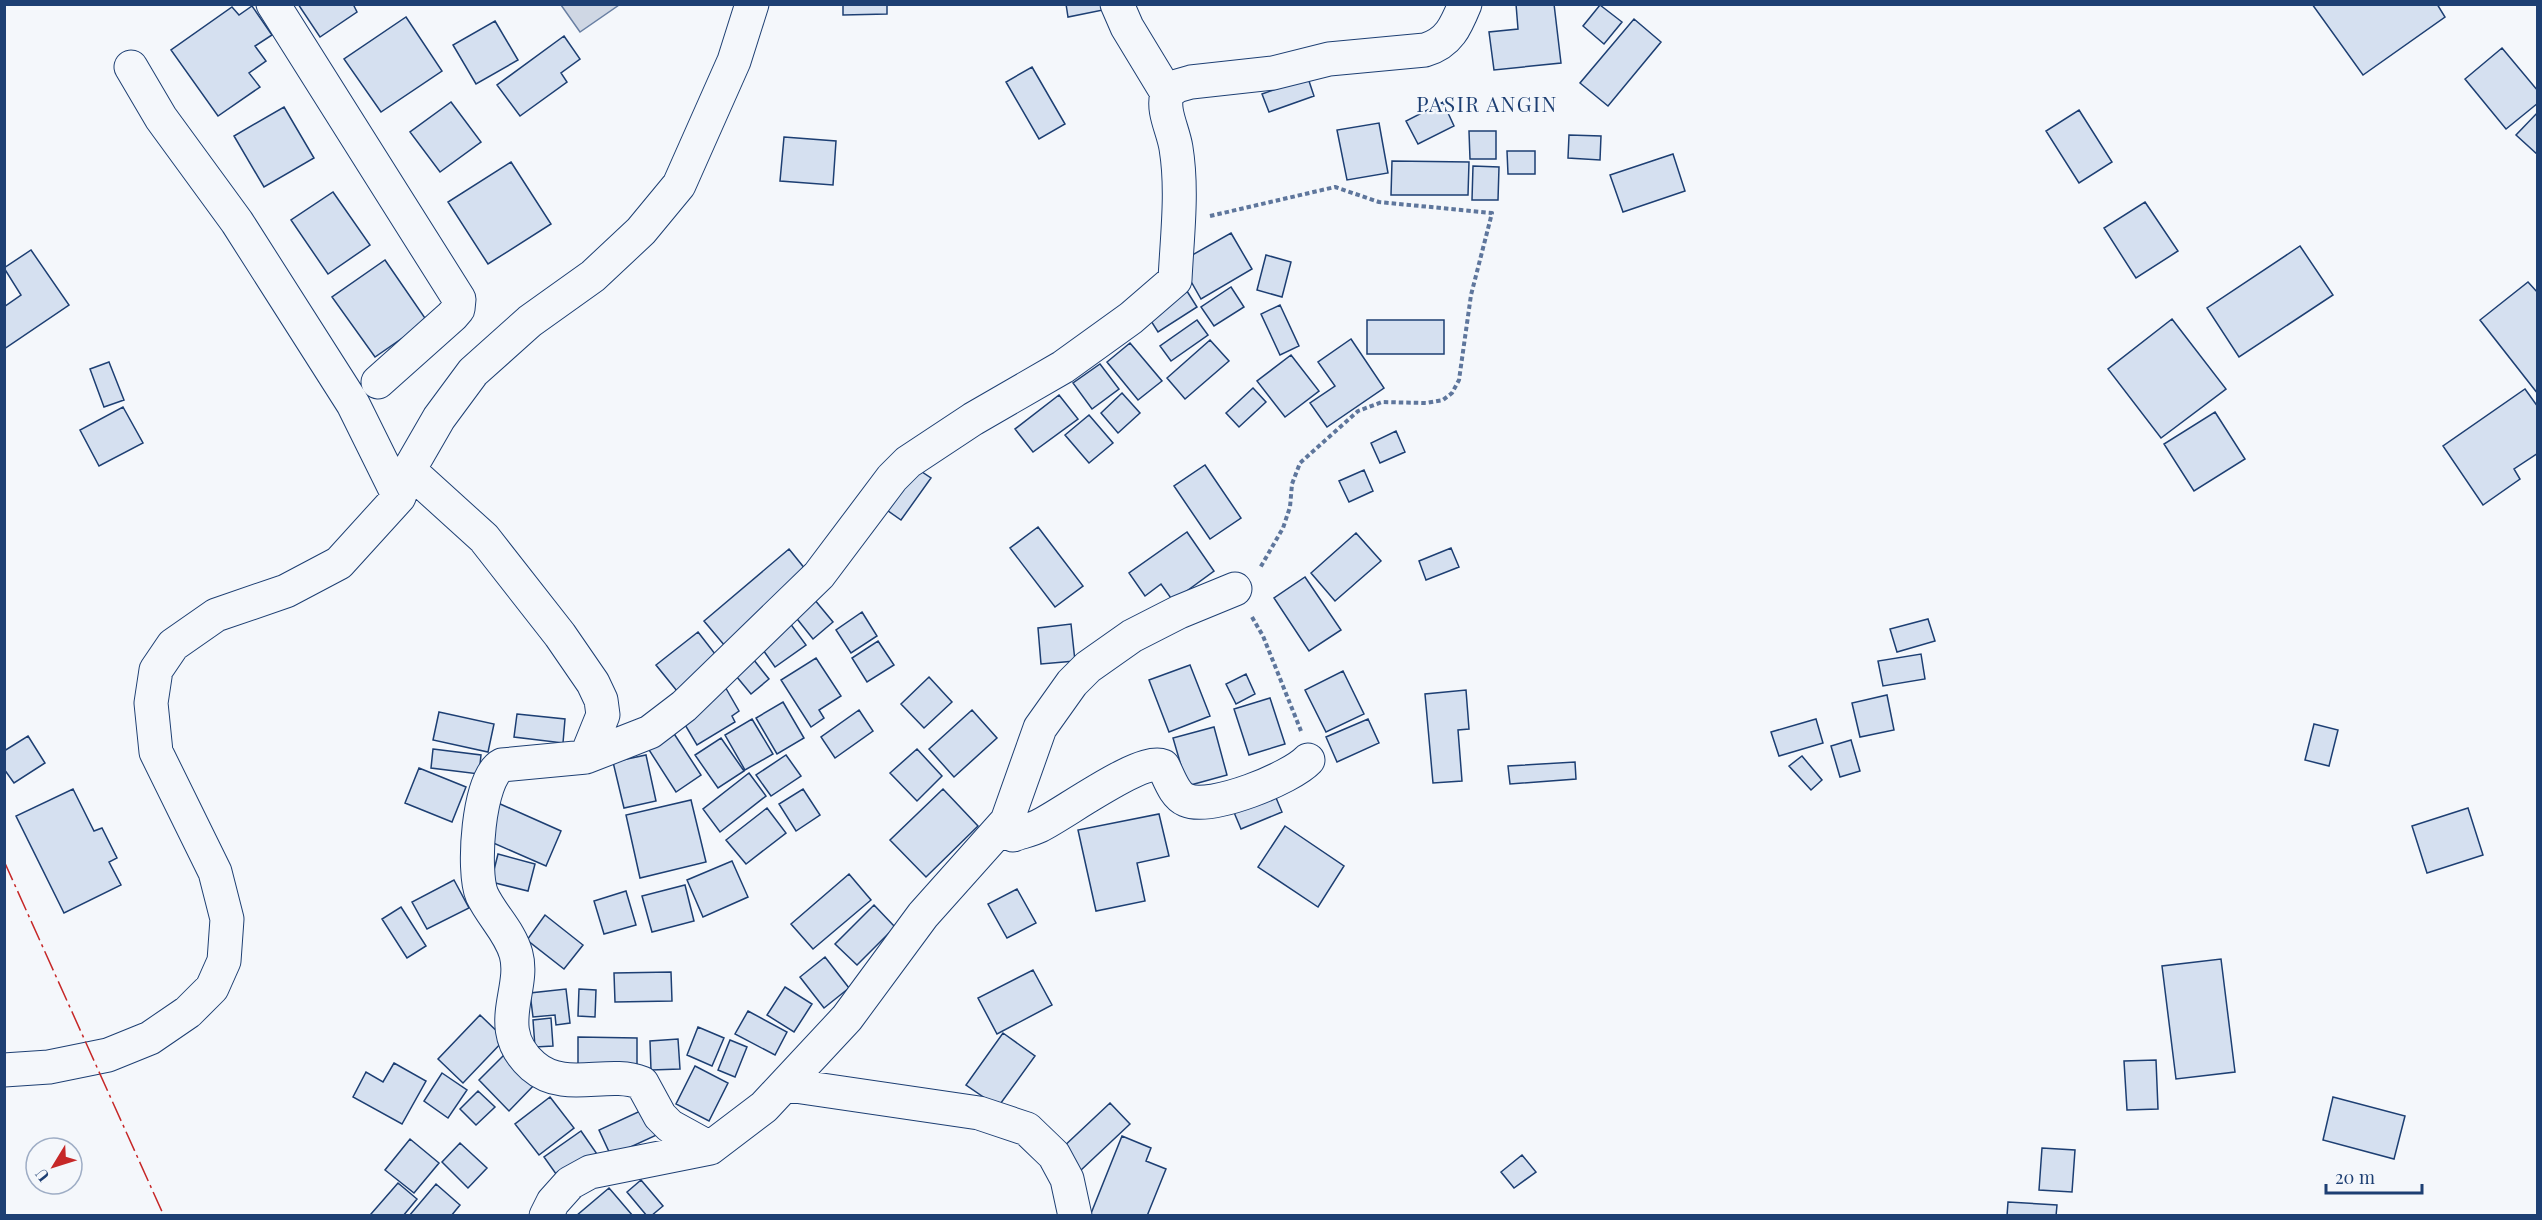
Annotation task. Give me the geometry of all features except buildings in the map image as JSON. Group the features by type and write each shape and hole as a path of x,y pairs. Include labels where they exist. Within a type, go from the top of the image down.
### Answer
{"street":[{"path":"273,4 459,299 458,309 453,316 378,382"},
{"path":"4,1070 49,1067 118,1051 150,1038 188,1012 212,988 224,961 227,919 215,872 156,752 151,703 156,670 173,645 216,615 286,591 339,563 404,483 439,418 473,372 530,321 593,276 641,231 679,185 734,61 752,4"},
{"path":"710,1148 670,1126 660,1116 642,1083 631,1078 560,1080 544,1075 522,1054 516,1040 511,1007 518,970 517,956 512,943 483,896 476,867 485,798 495,773 502,765 586,757 650,732 684,706 819,575 892,478 908,462 973,418 1063,367 1161,294 1175,280 1178,223 1176,148 1164,104 1167,93 1127,27 1117,4"},
{"path":"1167,93 1191,82 1273,73 1329,59 1425,50 1435,47 1449,37 1465,4"},
{"path":"131,67 161,118 237,222 404,483 484,538 560,635 593,683 602,700 603,715 586,757"},
{"path":"546,1215 553,1202 570,1182 590,1172 710,1148 764,1107 788,1085 847,1018 923,915 1000,829 1014,804 1040,728 1072,683 1088,667 1132,636 1179,612 1235,589"},
{"path":"1000,829 1013,835 1038,826 1135,770 1151,766 1163,766 1179,795 1188,801 1201,803 1234,796 1299,769 1308,760"},
{"path":"788,1085 980,1113 1027,1129 1054,1155 1063,1171 1075,1215"}],"path":[{"path":"1178,223 1335,187 1379,202 1492,213 1471,295 1459,380 1452,393 1443,400 1426,403 1382,402 1358,411 1300,463 1292,484 1290,507 1273,549 1259,569 1235,589 1263,636 1310,752 1308,760"}],"shaded area":[{"path":"561,5 619,5 580,32"}],"power":[{"path":"4,861 164,1216"}],"district":[{"name":"PASIR ANGIN","path":"1487,103"}]}
